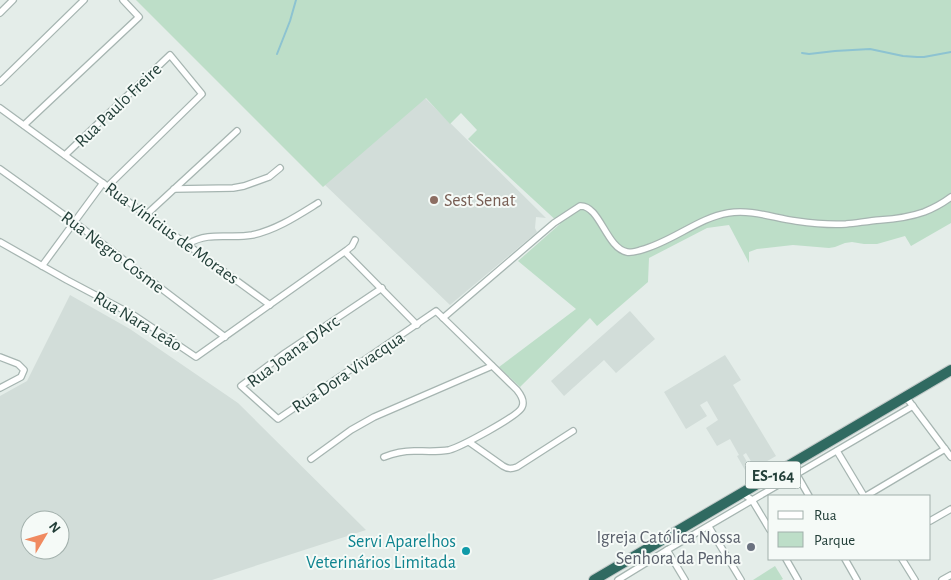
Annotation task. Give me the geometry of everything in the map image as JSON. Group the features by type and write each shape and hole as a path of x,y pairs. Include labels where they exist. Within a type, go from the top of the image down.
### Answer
{"highway":[{"name":"ES-164","path":"594,580 951,370"}],"street":[{"path":"0,13 14,0"},
{"path":"0,82 84,0"},
{"path":"24,125 139,17 123,0"},
{"name":"Rua Paulo Freire","path":"65,155 170,54 202,94 106,185"},
{"name":"Rua Vinicius de Moraes","path":"0,108 270,305"},
{"path":"147,214 237,131"},
{"path":"174,189 233,188 244,186 269,177 280,168"},
{"name":"Rua Negro Cosme","path":"0,169 74,222 225,337"},
{"path":"42,266 74,222 106,185"},
{"path":"443,318 554,223 580,206 591,210 615,245 628,253 667,241 710,217 730,212 747,212 797,221 844,224 900,218 923,212 951,197"},
{"path":"188,244 206,236 244,236 280,226 318,203"},
{"path":"270,305 345,252 352,246 355,240"},
{"name":"Rua Nara Leão","path":"0,242 135,316 196,357 270,305"},
{"path":"345,252 418,325 436,312 520,394 523,404 522,409 516,415 469,442 449,450 398,452 384,457"},
{"name":"Rua Joana D'Arc","path":"278,420 241,386 285,353 382,288"},
{"name":"Rua Dora Vivacqua","path":"278,420 418,325"},
{"path":"0,357 18,364 24,370 21,377 0,388"},
{"path":"311,459 351,430 374,417 492,366"},
{"path":"906,397 951,457"},
{"path":"618,580 628,577 667,550 913,406"},
{"path":"469,442 502,466 512,469 573,431"},
{"path":"867,495 944,448"},
{"path":"837,452 864,495"},
{"path":"797,475 808,495"},
{"path":"742,493 752,500 768,527"},
{"path":"931,520 951,509"},
{"path":"708,527 740,580"},
{"path":"667,550 685,580"},
{"path":"787,560 798,580"},
{"path":"846,560 857,580"},
{"path":"903,560 915,580"},
{"path":"942,580 951,575"}],"shaded area":[{"name":"Sest Senat","path":"423,96 546,218 536,217 535,228 537,232 450,305 323,183"},
{"path":"70,295 130,329 238,403 366,530 212,580 0,580 0,396 27,381"},
{"path":"630,311 655,339 616,373 604,360 564,396 551,381"},
{"path":"725,355 741,380 733,385 776,456 755,468 746,453 743,455 750,467 745,470 730,439 717,446 706,428 718,420 707,401 700,405 707,416 686,429 664,392"}],"green space":[{"path":"136,0 951,0 951,223 911,246 905,236 877,244 852,242 829,248 793,245 757,249 749,252 749,263 729,225 707,228 649,258 648,282 597,326 590,318 520,387 499,367 576,309 518,261 560,224 468,139 477,130 461,113 450,124 426,98 323,187"},
{"path":"775,566 783,579 753,580"}],"waterway":[{"path":"277,54 296,0"},
{"path":"802,53 870,49 903,56 924,57 951,52"}],"place":[{"name":"Sest Senat","path":"434,200"},
{"name":"Igreja Católica Nossa Senhora da Penha","path":"751,547"},
{"name":"Servi Aparelhos Veterinários Limitada","path":"466,551"}]}
